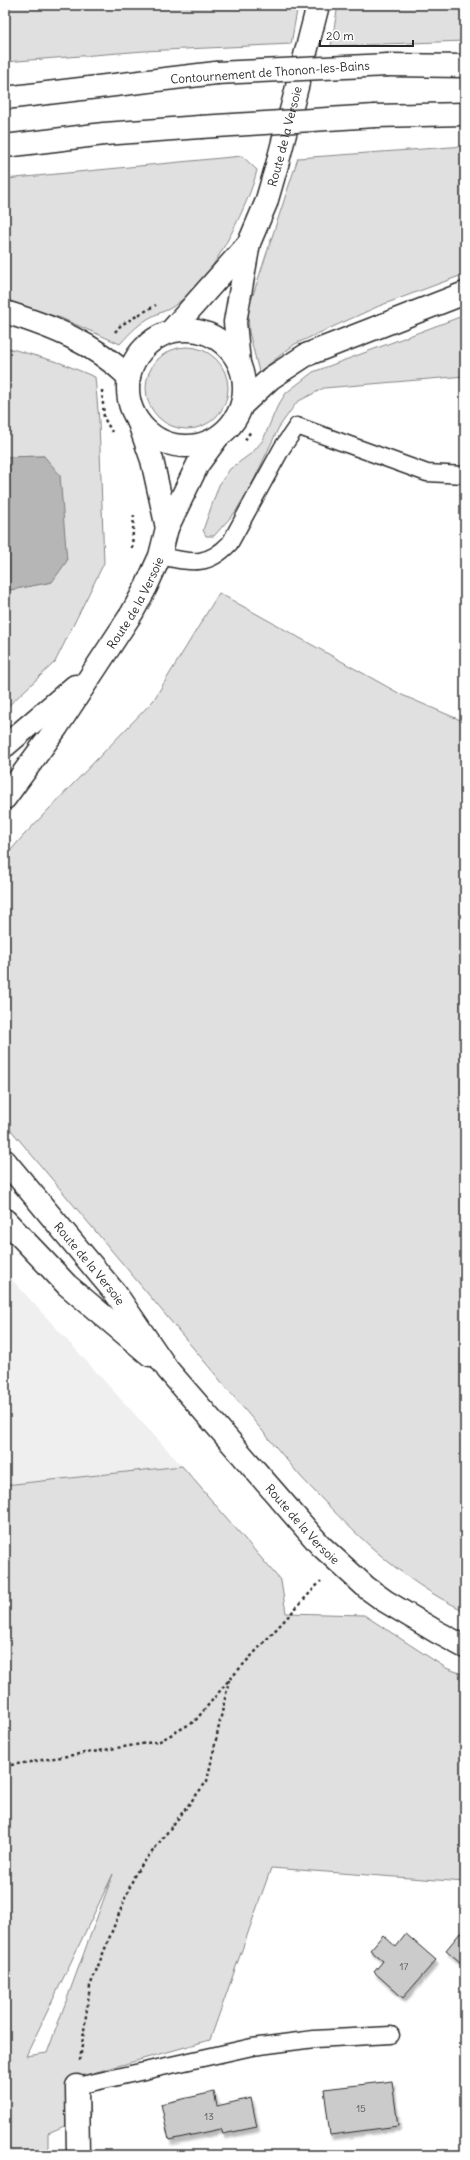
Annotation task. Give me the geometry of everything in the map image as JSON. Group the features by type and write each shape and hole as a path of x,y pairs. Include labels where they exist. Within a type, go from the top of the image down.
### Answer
{"main road":[{"name":"Route de la Versoie","path":"5,798 57,727 132,613 160,556 167,528 198,464 217,438 228,429 242,405 244,384 239,363 235,322 249,243 266,203 318,5"},
{"name":"Contournement de Thonon-les-Bains","path":"5,98 216,73 388,65 465,66"},
{"path":"5,146 104,134 200,127 375,116 465,114"},
{"name":"Route de la Versoie","path":"170,332 249,243"},
{"path":"242,405 272,378 306,355 465,293"},
{"path":"5,312 33,321 84,342 104,354 129,377"},
{"name":"Route de la Versoie","path":"167,528 152,460 129,400 129,377 139,353 158,337 170,332 188,330 207,334 220,340 231,350 239,363"},
{"name":"Route de la Versoie","path":"138,422 156,438 178,446 192,446 217,438"},
{"name":"Route de la Versoie","path":"5,746 92,673"},
{"name":"Route de la Versoie","path":"5,1161 116,1294 168,1370 280,1501 338,1563 384,1601 465,1647"},
{"name":"Route de la Versoie","path":"5,1220 66,1285 168,1370"},
{"path":"76,2086 78,2155"}],"lane":[{"path":"160,556 184,561 203,561 217,556 224,550 230,543 282,448 297,426 427,473 465,475"},
{"path":"76,2086 252,2047 314,2039 391,2035"}],"path":[{"path":"5,1766 160,1741 195,1721 229,1680 338,1563"},
{"path":"76,2086 90,1986 135,1874 207,1781 229,1680"}],"shaded area":[{"path":"5,5 298,5 291,44 144,51 5,62"},
{"path":"338,5 465,5 465,41 331,46"},
{"path":"465,146 465,274 379,306 295,344 259,372 249,332 248,310 298,158"},
{"path":"242,156 257,170 240,216 212,267 189,295 167,310 140,324 120,344 61,318 5,301 5,179"},
{"path":"465,315 465,376 324,388 297,402 279,427 254,480 236,511 214,536 206,536 203,530 219,485 230,469 253,452 263,440 277,407 286,393 313,372"},
{"path":"5,347 61,363 95,377 99,421 104,563 55,662 5,709 5,591 52,582 44,456 5,457"},
{"path":"179,347 195,347 210,354 221,365 228,380 228,396 225,404 216,417 203,426 195,429 179,429 164,422 153,411 146,396 146,380 153,365 164,354"},
{"path":"44,456 60,475 67,561 52,582 5,591 5,457"},
{"path":"219,593 402,695 465,722 465,1611 418,1584 397,1569 338,1516 301,1477 5,1123 5,857 23,836 153,701"},
{"path":"5,1272 182,1466 5,1485"},
{"path":"182,1466 281,1581 286,1613 364,1615 446,1668 465,1675 465,1882 271,1868 210,2040 86,2075 90,2115 48,2133 48,2155 5,2155 5,1485","holes":["113,1874 47,2053 26,2056"]}],"building":[{"path":"465,1927 465,1957 460,1962 446,1950"},
{"path":"406,1934 436,1960 403,1998 374,1972 383,1961 370,1950 383,1935 396,1947"},
{"path":"392,2081 398,2126 330,2135 324,2089"},
{"path":"214,2092 217,2106 251,2098 257,2127 223,2134 221,2129 169,2140 161,2104"}]}
